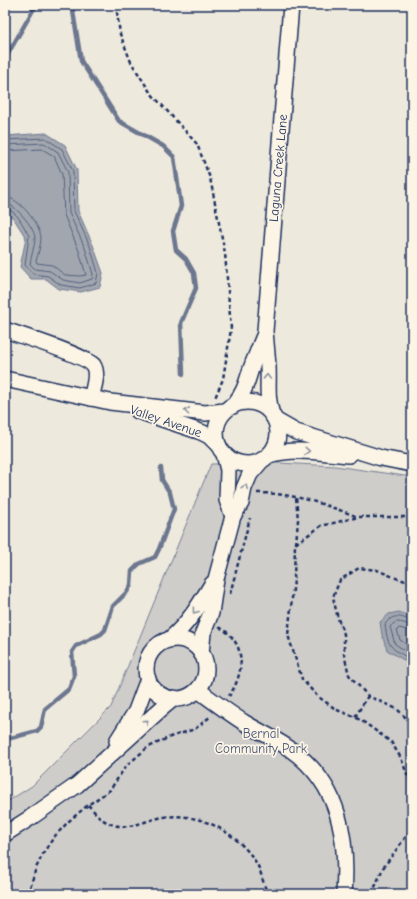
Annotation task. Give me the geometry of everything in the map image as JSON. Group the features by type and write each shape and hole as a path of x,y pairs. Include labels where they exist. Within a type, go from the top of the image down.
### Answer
{"street":[{"name":"Laguna Creek Lane","path":"274,418 268,401 267,392 268,367 265,331 291,5"},
{"path":"5,330 87,360 93,365 96,372 91,398"},
{"name":"Laguna Creek Lane","path":"224,406 242,396 265,331"},
{"name":"Valley Avenue","path":"5,379 110,402 205,413 224,406"},
{"name":"Valley Avenue","path":"110,402 201,432 209,436 221,450"},
{"path":"233,516 227,500 228,470 216,433 218,421 224,406 247,402 261,406 284,427 296,432 382,458 412,464"},
{"path":"216,578 180,631 170,639 161,643 149,655 146,673 154,689 160,694 170,698 180,699 191,695 198,690 202,684 206,672 202,653 203,633 211,613 216,578 233,516 241,502 244,488 250,474 274,447 277,439 278,429 274,418"},
{"path":"221,450 232,460 242,464 253,464 281,451 382,458"},
{"path":"170,639 190,642 202,653"},
{"path":"107,758 136,711 148,679"},
{"path":"198,690 246,724 300,757 324,784 334,803 340,822 344,848 344,894"},
{"path":"5,834 76,785 174,698"}],"path":[{"path":"116,5 120,34 130,62 150,92 197,144 210,178 225,253 231,329 223,379 224,406"},
{"path":"256,492 278,493 296,497 328,506 358,518"},
{"path":"296,497 298,520 295,544 294,580 288,635 302,679 317,696 337,710 355,717 391,742 401,758 410,782 412,797"},
{"path":"295,544 321,526 358,518 412,517"},
{"path":"412,583 377,570 359,568 340,580 332,597 344,634 344,654 349,675 368,696 397,709 412,724"},
{"path":"355,717 368,696"},
{"path":"88,805 98,817 114,826 132,826 164,817 178,816 207,822 226,831 245,848 258,865 266,894"},
{"path":"372,894 383,868 411,832 412,818"}],"green space":[{"name":"Bernal Community Park","path":"279,463 335,466 412,477 412,894 5,894 5,803 32,786 111,707 211,464"}],"water":[{"path":"46,133 65,145 77,170 78,211 103,273 100,287 81,292 59,289 46,279 31,279 20,267 26,238 14,219 5,211 5,136"},
{"path":"399,612 412,617 412,665 387,650 382,635 380,622 389,614"}],"waterway":[{"path":"5,59 36,5"},
{"path":"72,5 81,61 119,121 163,146 174,157 181,206 173,231 176,250 186,259 194,273 196,288 181,323 183,374"},
{"path":"5,741 7,739 37,731 41,727 45,709 69,689 74,676 72,652 76,646 101,634 105,630 113,606 127,592 131,585 132,571 139,564 155,557 174,509 170,493 162,480 161,468"}]}
